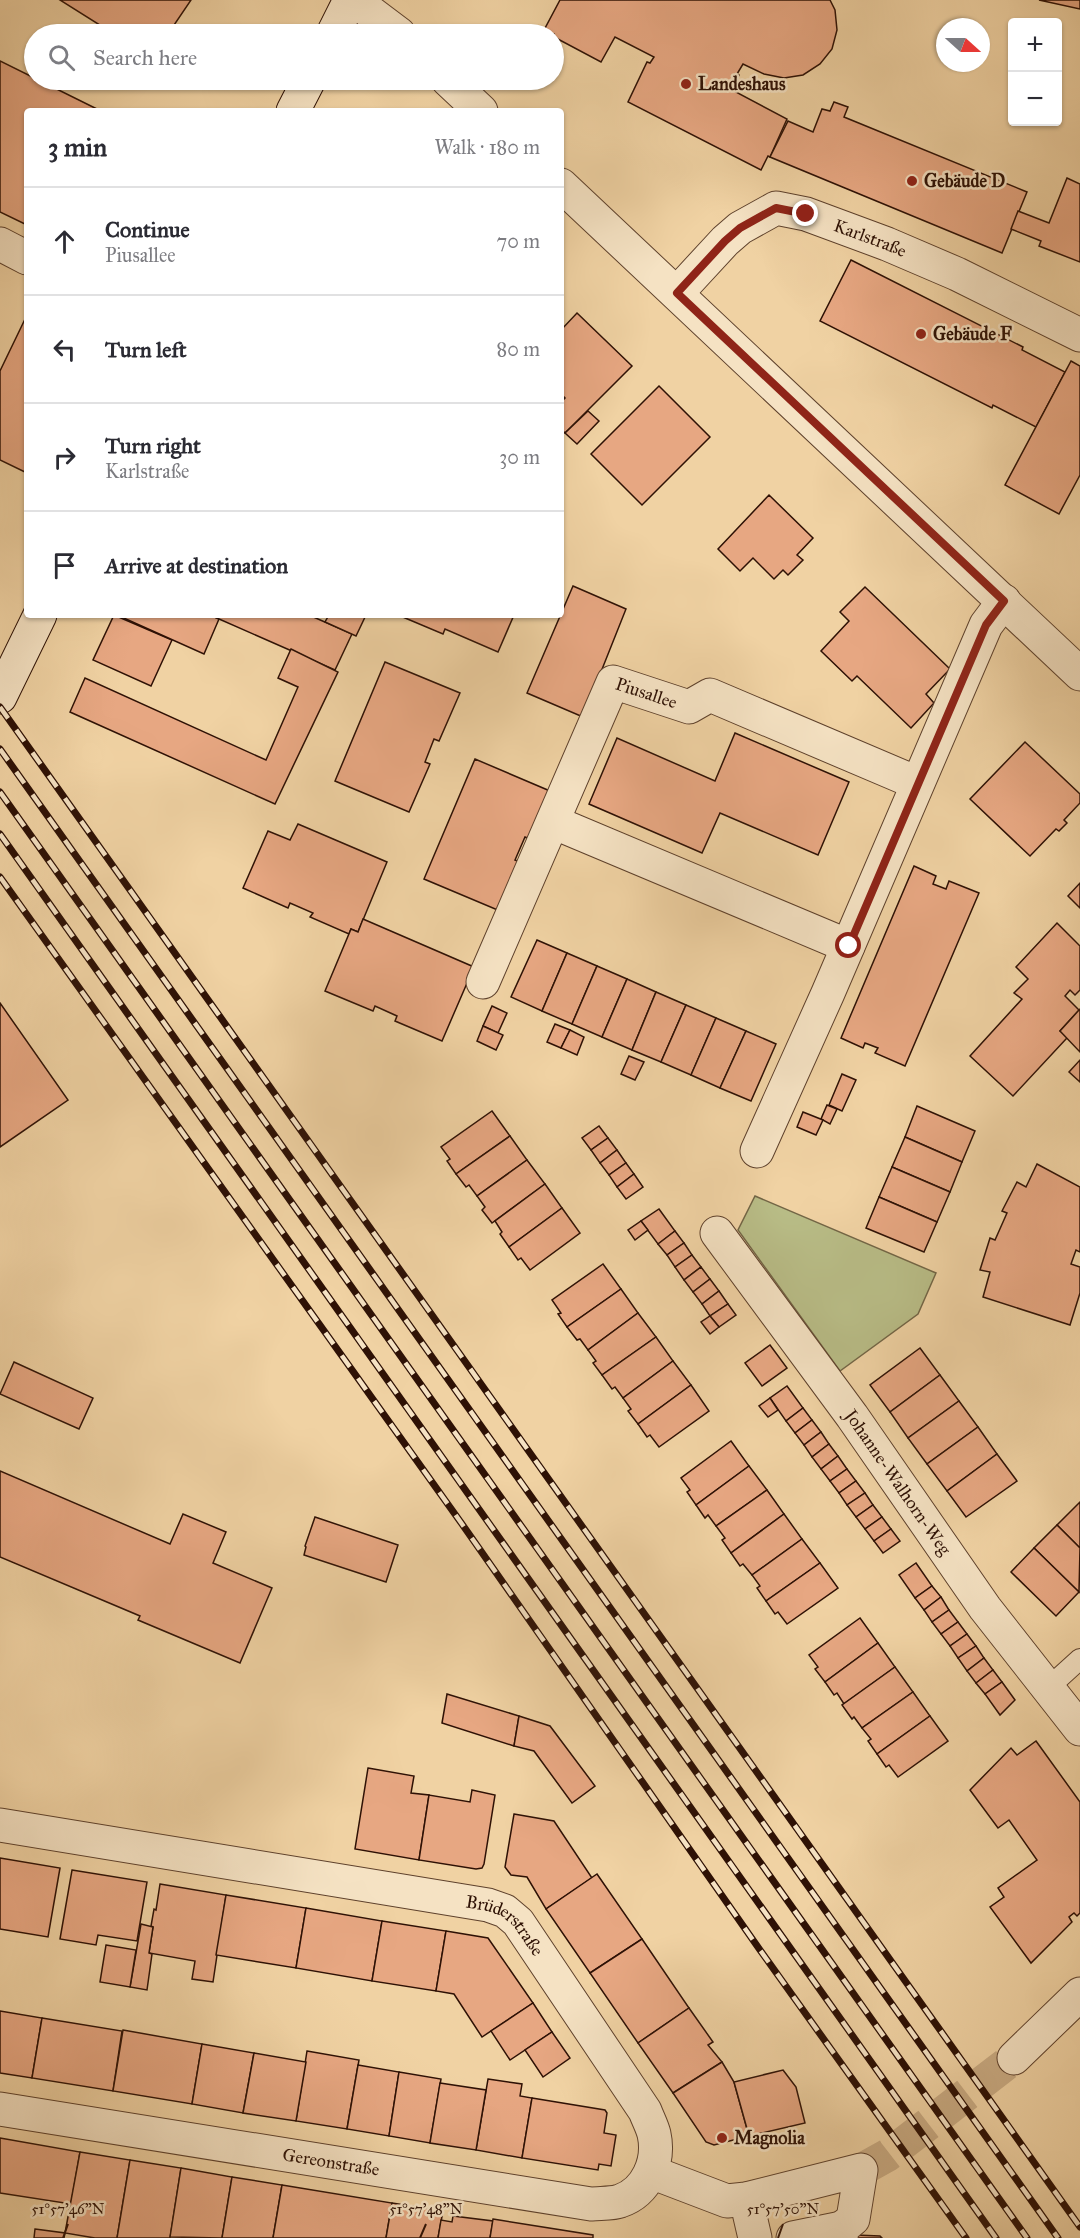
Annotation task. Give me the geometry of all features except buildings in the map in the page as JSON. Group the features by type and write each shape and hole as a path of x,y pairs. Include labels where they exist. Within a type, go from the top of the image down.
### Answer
{"street":[{"path":"339,24 352,0 385,24"},
{"path":"295,108 304,90"},
{"path":"459,90 479,108"},
{"path":"564,188 1080,674"},
{"name":"Karlstraße","path":"677,293 740,228 776,208 806,214 887,244 957,274 1080,335"},
{"path":"0,244 24,256"},
{"path":"757,1151 849,946 986,625 1004,601"},
{"path":"0,697 39,618"},
{"name":"Piusallee","path":"483,982 613,682 689,707 710,695 917,783"},
{"path":"553,822 849,946"},
{"name":"Johanne-Walhorn-Weg","path":"717,1233 852,1416 986,1608 1080,1729"},
{"name":"Brüderstraße","path":"0,1826 488,1905 505,1911 518,1922 645,2112 654,2134 656,2152 651,2172"},
{"path":"1014,2058 1080,1995"},
{"name":"Gereonstraße","path":"0,2109 591,2204 620,2201 640,2189 651,2172"},
{"path":"651,2172 727,2201 746,2199 861,2170 853,2219 842,2233 793,2238"},
{"path":"746,2199 755,2238"}],"lane":[{"path":"1048,1688 1080,1659"}],"green space":[{"path":"755,1196 936,1273 918,1314 840,1371 738,1230"}],"tunnel":[{"path":"861,2170 888,2155 1014,2058"}],"railway":[{"path":"0,707 1080,2227"},
{"path":"0,749 1058,2238"},
{"path":"0,792 1027,2238"},
{"path":"0,834 996,2238"},
{"path":"0,877 462,1524 760,1950 966,2238"}],"place":[{"name":"Landeshaus","path":"686,84"},
{"name":"Gebäude D","path":"912,181"},
{"name":"Gebäude F","path":"921,334"},
{"name":"Magnolia","path":"722,2138"}],"route":[{"path":"806,214 776,208 740,228 677,293 1004,601 986,625 849,946"}]}
